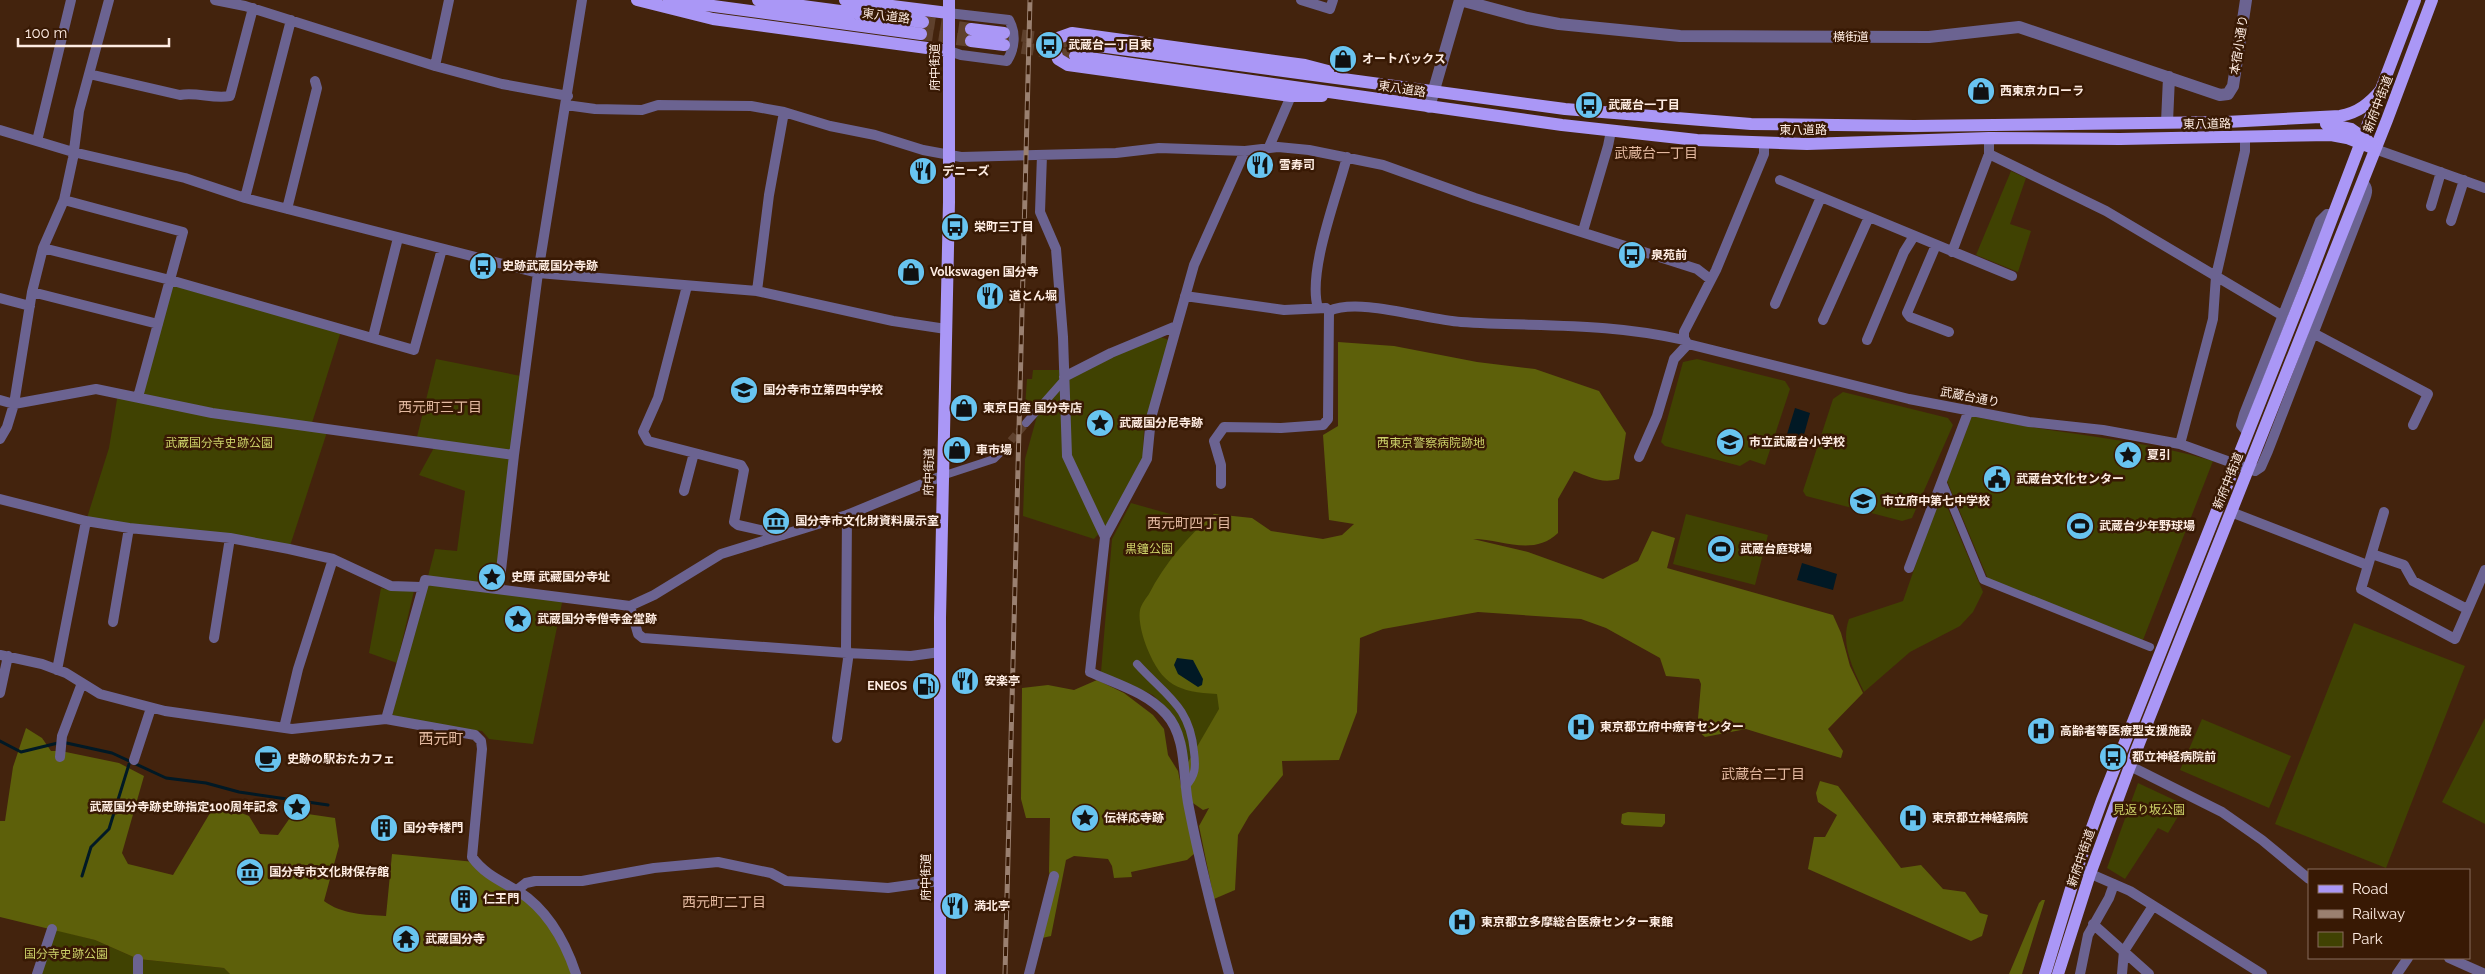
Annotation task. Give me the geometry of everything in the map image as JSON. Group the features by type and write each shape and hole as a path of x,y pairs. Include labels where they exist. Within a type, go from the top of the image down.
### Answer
{"main road":[{"path":"637,0 714,19 949,51"},
{"name":"東八道路","path":"669,0 922,28 758,0"},
{"path":"845,0 948,6"},
{"name":"新府中街道","path":"2044,974 2077,869 2363,140 2415,0"},
{"name":"新府中街道","path":"2058,974 2090,874 2130,766 2362,182 2432,0"},
{"name":"府中街道","path":"940,974 940,652 946,329 948,6"},
{"path":"1349,95 1291,96 1068,65 1058,60 1054,48 1058,38 1072,33 1305,65 1363,82"},
{"path":"971,35 1004,39"},
{"name":"東八道路","path":"1077,43 1565,109 1751,124 2226,122 2346,115 2367,105 2381,90"},
{"name":"東八道路","path":"1075,56 1610,131 1737,142 1889,142 1989,138 2120,140 2338,136 2363,140"},
{"path":"1646,117 1696,127 1739,130 1745,135 1744,139 1737,142"},
{"name":"東八道路","path":"2226,122 2246,126 2331,124 2346,126 2375,149"},
{"path":"1800,125 1793,130 1793,134 1797,137 1841,137 1889,142"}],"street":[{"path":"37,141 72,0"},
{"path":"0,438 7,427 14,404 32,292 43,248 64,200 89,74 108,0"},
{"path":"215,0 253,8 435,66 567,100 595,110 642,110 658,104 751,106 784,112 830,126 948,156 1042,156 1116,153 1159,148 1245,151 1269,147 1309,150 1347,157 1383,165 1475,198 1583,231 1697,269 1710,278"},
{"path":"435,66 449,0"},
{"path":"499,588 538,273 582,0"},
{"path":"1301,0 1330,9 1333,0"},
{"path":"1429,107 1460,0"},
{"name":"横街道","path":"1460,0 1527,18 1559,24 1680,36 1929,37 2019,27 2169,77 2212,94 2220,95 2231,90"},
{"name":"本宿小通り","path":"2231,90 2246,0"},
{"path":"948,6 1009,20 1014,29 1012,52 1007,61 961,55 949,51"},
{"path":"89,74 180,95 192,93 223,97 230,96 253,8"},
{"path":"245,198 290,20"},
{"path":"2167,122 2169,77"},
{"path":"287,209 317,88 316,82"},
{"path":"1269,147 1291,96"},
{"path":"757,291 769,195 784,112"},
{"path":"0,130 73,152 185,178 245,198 538,273 757,291 893,321 946,329"},
{"path":"1583,231 1608,146 1610,131"},
{"path":"1952,252 1989,154 1989,138"},
{"path":"2180,444 2213,319 2216,276 2245,151 2245,138"},
{"path":"1639,457 1657,416 1674,358 1686,342 1684,332 1753,182 1764,154 1764,143"},
{"path":"2375,149 2485,188"},
{"path":"1229,974 1185,787 1179,740 1167,715 1151,699 1090,672 1105,538 1147,459 1151,418 1194,265 1245,151"},
{"path":"1989,154 2106,212 2283,316"},
{"path":"1042,156 1040,212 1056,249 1067,456 1105,538"},
{"path":"1318,308 1314,296 1321,250 1347,157"},
{"path":"2431,206 2440,172"},
{"path":"1780,180 2012,276"},
{"path":"2451,221 2464,180"},
{"path":"2248,468 2255,471 2261,467 2368,192 2362,182"},
{"path":"1776,304 1821,197"},
{"path":"64,200 184,232 138,397"},
{"path":"2248,433 2243,429 2242,421 2320,220 2326,214 2334,214"},
{"path":"1823,320 1868,217"},
{"path":"1867,340 1904,252 1914,236"},
{"path":"373,337 398,238"},
{"path":"1936,245 1907,313 1910,317 1949,332"},
{"path":"43,248 170,280 414,350 442,248"},
{"path":"687,286 658,398 642,432 648,441 741,465 744,470 734,522 784,535"},
{"path":"32,292 158,324"},
{"path":"1185,296 1284,310 1326,308 1329,311 1328,419 1323,425 1281,428 1224,427 1214,441 1221,464 1221,484"},
{"path":"0,298 30,306"},
{"name":"武蔵台通り","path":"1329,311 1335,308 1366,308 1460,322 1627,329 1686,342 1909,399 2029,422 2103,430 2180,444 2248,468"},
{"path":"1026,423 1064,378 1111,353 1176,326"},
{"path":"2314,333 2428,394 2413,425"},
{"path":"0,400 14,404 96,389 212,413 514,455"},
{"path":"1909,568 1969,410"},
{"path":"386,719 421,587 425,580 630,606 654,595 721,554 847,515 942,476 994,459 1003,450"},
{"path":"684,491 694,453"},
{"path":"1942,481 1983,580 2150,647"},
{"path":"0,499 86,521 129,528 230,538 333,559 391,586 421,587"},
{"path":"2231,512 2367,565"},
{"path":"2384,512 2361,589 2455,639 2485,570"},
{"path":"837,738 847,653 847,515"},
{"path":"57,670 86,521"},
{"path":"113,622 129,528"},
{"path":"214,638 230,538"},
{"path":"2372,554 2404,565 2413,581 2467,609"},
{"path":"284,728 300,662 333,559"},
{"path":"630,606 638,634 644,638 847,653 911,656 940,652"},
{"path":"0,693 4,655 57,670 100,694 152,708 284,728 386,719 475,735 481,741 482,758 472,857 489,874 517,890 543,912 568,951 576,974"},
{"path":"1137,664 1182,709 1192,730 1196,767 1194,777 1185,787"},
{"path":"60,757 61,740 82,683"},
{"path":"134,760 152,708"},
{"path":"2130,766 2222,812 2262,840 2308,877"},
{"path":"517,890 535,881 582,881 654,868 718,862 771,873 786,881 888,888 939,881"},
{"path":"2077,869 2114,884 2153,906 2262,974"},
{"path":"1029,974 1054,876"},
{"path":"2080,974 2086,941 2093,924 2109,898 2114,884"},
{"path":"2122,974 2124,951 2153,906"},
{"path":"2093,924 2149,974"},
{"path":"37,974 52,929"},
{"path":"138,959 138,974"},
{"path":"2397,974 2407,959"},
{"path":"2451,959 2485,974"}],"green space":[{"path":"2011,171 2026,178 2010,224 2031,231 2018,272 1976,255"},
{"name":"武蔵国分寺史跡公園","path":"170,280 342,328 311,426 328,429 289,549 86,521 109,448 118,393 138,397"},
{"path":"1161,337 1169,340 1144,427 1143,457 1107,525 1094,539 1023,516 1025,459 1037,416 1025,407 1027,379 1032,379 1033,370 1060,370 1061,382 1114,355"},
{"name":"西東京警察病院跡地","path":"1338,342 1394,346 1477,362 1535,369 1599,391 1626,433 1619,479 1601,480 1574,471 1558,499 1558,533 1548,540 1538,544 1517,545 1473,539 1528,552 1603,579 1638,561 1652,531 1675,538 1667,568 1833,615 1841,633 1850,666 1863,693 1828,729 1843,751 1841,758 1746,729 1705,737 1697,730 1701,684 1699,679 1666,676 1660,658 1606,628 1581,619 1478,612 1383,629 1360,638 1357,712 1339,760 1282,761 1283,775 1249,816 1238,835 1235,890 1214,899 1199,826 1209,808 1203,810 1190,801 1187,764 1219,709 1217,694 1182,688 1165,678 1153,661 1145,644 1140,624 1140,610 1169,561 1186,541 1214,514 1252,518 1271,531 1323,539 1342,535 1354,524 1329,520 1323,435 1338,426"},
{"path":"436,359 526,377 499,588 563,598 533,744 489,739 482,731 404,722 392,716 435,549 457,551 465,491 419,475 436,444 416,441"},
{"path":"1697,359 1785,381 1790,389 1765,465 1750,460 1740,466 1665,446 1661,442 1683,362"},
{"path":"1843,392 1948,418 1953,425 1912,518 1902,521 1806,496 1803,491 1833,399"},
{"path":"1972,416 2153,446 2213,461 2143,640 1988,579 1947,481"},
{"path":"1941,492 1983,592 1973,612 1960,626 1910,652 1864,692 1852,665 1847,647 1846,638 1849,619 1903,601"},
{"name":"黒鐘公園","path":"1131,503 1202,523 1215,530 1232,703 1197,787 1169,711 1153,695 1101,672 1112,539"},
{"name":"武蔵台庭球場","path":"1686,514 1768,535 1755,585 1673,564"},
{"path":"381,588 395,591 414,591 397,663 369,653"},
{"path":"2354,623 2465,666 2386,868 2275,824"},
{"path":"1097,680 1124,693 1153,715 1164,729 1168,755 1178,771 1195,853 1187,860 1131,872 1132,877 1114,878 1112,866 1108,859 1074,856 1066,860 1051,936 1042,938 1053,885 1049,872 1050,818 1026,818 1021,799 1022,688 1048,685 1074,690"},
{"path":"2485,718 2485,824 2442,802"},
{"path":"2202,719 2291,756 2269,808 2180,770"},
{"path":"26,728 42,738 51,751 61,751 119,763 144,776 122,853 128,864 173,875 216,803 249,816 260,834 278,835 294,812 335,818 339,846 324,901 346,911 386,916 392,854 475,862 543,912 576,974 230,974 224,968 138,959 95,940 0,917 0,821 5,821 13,767"},
{"path":"1820,781 1838,786 1901,868 1921,865 1943,889 1965,892 1980,913 1988,915 1982,936 1971,941 1808,869 1814,837 1825,837 1837,815 1818,802 1816,793"},
{"name":"見返り坂公園","path":"2138,783 2185,805 2168,833 2158,828 2125,879 2107,868"},
{"path":"1628,812 1665,814 1665,823 1662,827 1624,825 1621,823 1622,814"},
{"path":"2045,900 2022,974 2009,974 2039,903"},
{"name":"国分寺史跡公園","path":"53,929 95,940 138,959 224,968 230,974 37,974"}],"water":[{"path":"1795,408 1810,413 1800,449 1784,444"},
{"path":"1802,563 1837,574 1833,590 1797,580"},
{"path":"1177,658 1193,660 1203,679 1202,685 1198,687 1178,674 1174,665"}],"waterway":[{"path":"0,741 21,752 62,742 112,753 166,778 206,783 239,792 328,805"},
{"path":"82,876 91,847 109,829 130,761"}],"tunnel":[{"path":"923,22 971,29"},
{"path":"1004,33 1077,43"},
{"path":"921,34 971,41"},
{"path":"1004,45 1075,56"},
{"path":"1003,450 1026,423"}],"railway":[{"path":"1005,974 1030,0"}],"place":[{"name":"武蔵台一丁目東","path":"1049,45"},
{"name":"オートバックス","path":"1343,59"},
{"name":"西東京カローラ","path":"1981,91"},
{"name":"武蔵台一丁目","path":"1589,105"},
{"name":"雪寿司","path":"1260,165"},
{"name":"デニーズ","path":"923,171"},
{"name":"栄町三丁目","path":"955,227"},
{"name":"泉苑前","path":"1632,255"},
{"name":"史跡武蔵国分寺跡","path":"483,266"},
{"name":"Volkswagen 国分寺","path":"911,272"},
{"name":"道とん堀","path":"990,296"},
{"name":"国分寺市立第四中学校","path":"744,390"},
{"name":"東京日産 国分寺店","path":"964,408"},
{"name":"武蔵国分尼寺跡","path":"1100,423"},
{"name":"市立武蔵台小学校","path":"1730,442"},
{"name":"車市場","path":"957,450"},
{"name":"夏引","path":"2128,455"},
{"name":"武蔵台文化センター","path":"1997,479"},
{"name":"市立府中第七中学校","path":"1863,501"},
{"name":"国分寺市文化財資料展示室","path":"776,521"},
{"name":"武蔵台少年野球場","path":"2080,526"},
{"name":"武蔵台庭球場","path":"1721,549"},
{"name":"史蹟 武藏国分寺址","path":"492,577"},
{"name":"武蔵国分寺僧寺金堂跡","path":"518,619"},
{"name":"安楽亭","path":"965,681"},
{"name":"ENEOS","path":"926,686"},
{"name":"東京都立府中療育センター","path":"1581,727"},
{"name":"高齢者等医療型支援施設","path":"2041,731"},
{"name":"都立神経病院前","path":"2113,757"},
{"name":"史跡の駅おたカフェ","path":"268,759"},
{"name":"武蔵国分寺跡史跡指定100周年記念","path":"297,807"},
{"name":"伝祥応寺跡","path":"1085,818"},
{"name":"東京都立神経病院","path":"1913,818"},
{"name":"国分寺楼門","path":"384,828"},
{"name":"国分寺市文化財保存館","path":"250,872"},
{"name":"仁王門","path":"464,899"},
{"name":"満北亭","path":"955,906"},
{"name":"東京都立多摩総合医療センター東館","path":"1462,922"},
{"name":"武蔵国分寺","path":"406,939"}],"district":[{"name":"武蔵台一丁目","path":"1656,153"},
{"name":"西元町三丁目","path":"440,407"},
{"name":"西元町四丁目","path":"1189,523"},
{"name":"西元町","path":"441,739"},
{"name":"武蔵台二丁目","path":"1763,774"},
{"name":"西元町二丁目","path":"724,902"}]}
